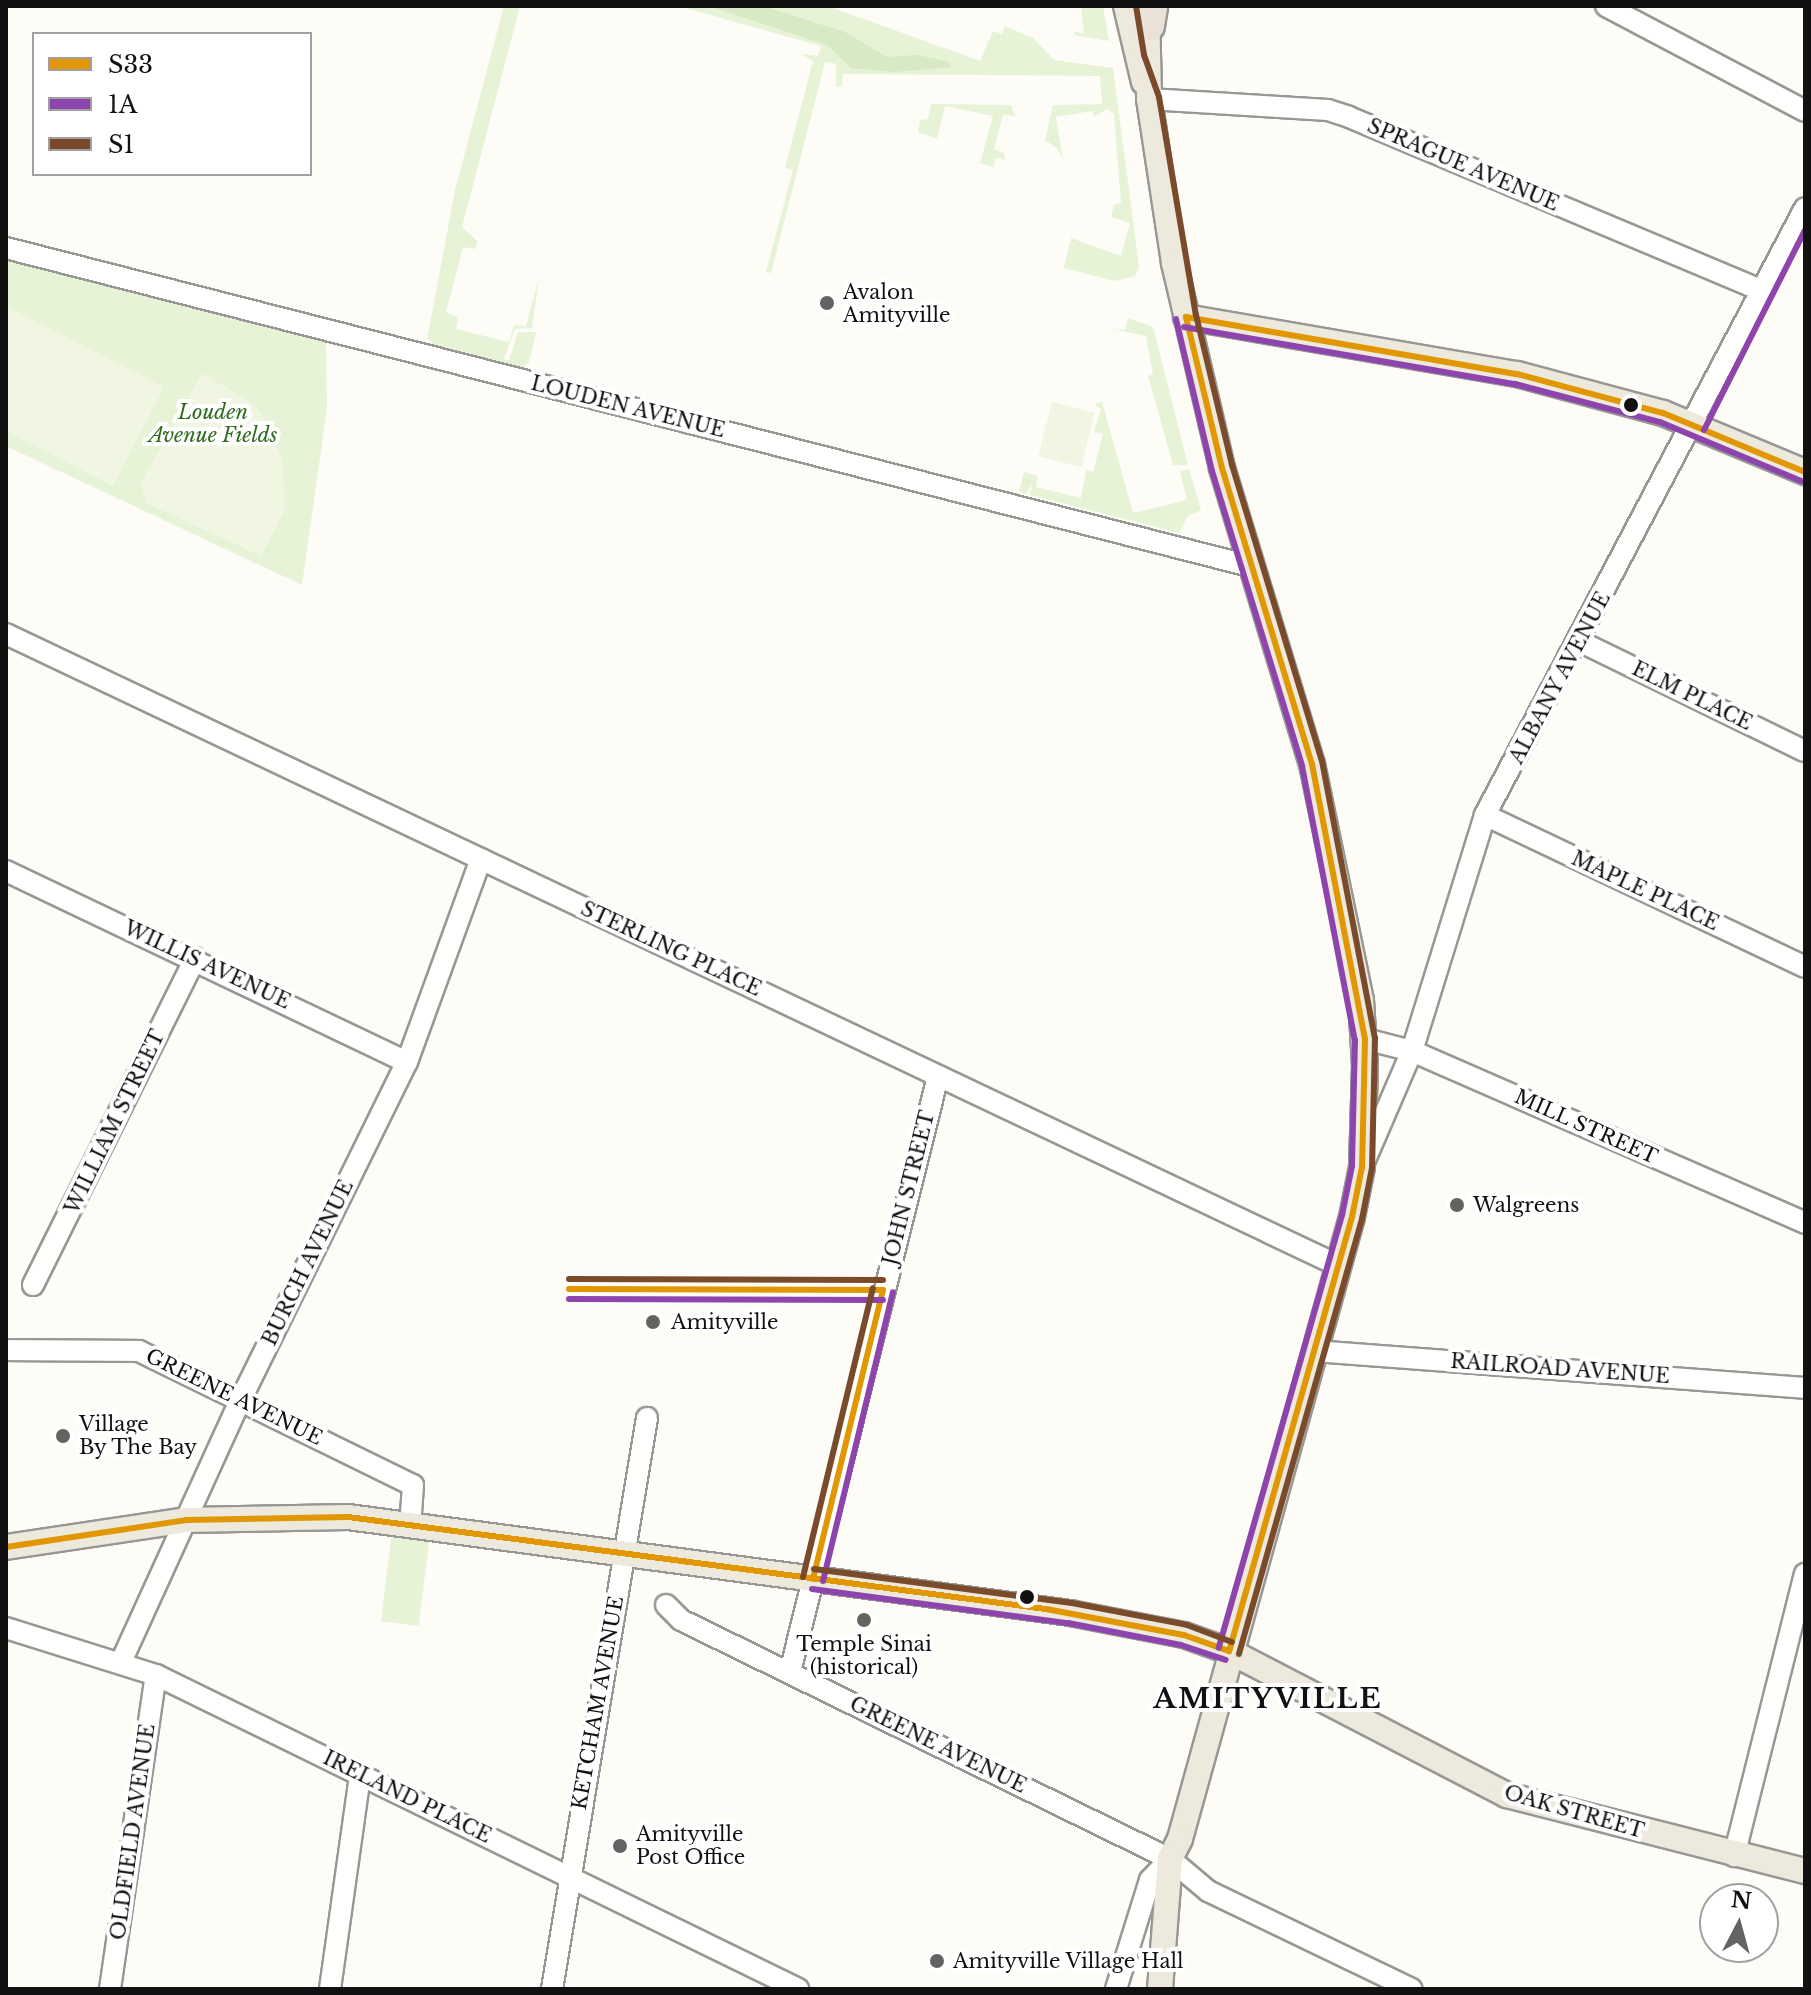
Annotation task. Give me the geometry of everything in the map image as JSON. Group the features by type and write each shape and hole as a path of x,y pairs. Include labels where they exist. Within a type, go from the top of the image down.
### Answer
{"main road":[{"path":"1126,6 1134,57 1149,99 1186,317 1250,566 1312,764 1365,1039 1362,1167 1180,1839 1170,1859 1160,1989"},
{"path":"1149,99 1150,13"},
{"path":"1186,317 1492,368 1695,425 1805,472"},
{"name":"OAK STREET","path":"6,1547 186,1520 348,1517 626,1551 1070,1613 1184,1635 1229,1651 1507,1795 1734,1856 1805,1871"}],"street":[{"path":"1606,6 1805,111"},
{"name":"SPRAGUE AVENUE","path":"1149,99 1328,110 1762,291"},
{"name":"ALBANY AVENUE","path":"1362,1167 1412,1051 1485,815 1695,425 1805,208"},
{"name":"LOUDEN AVENUE","path":"6,248 1250,566"},
{"name":"STERLING PLACE","path":"6,634 1337,1265"},
{"name":"ELM PLACE","path":"1579,641 1805,751"},
{"name":"MAPLE PLACE","path":"1485,815 1805,967"},
{"name":"BURCH AVENUE","path":"121,1662 241,1399 407,1062 481,859"},
{"name":"WILLIS AVENUE","path":"6,871 195,958 407,1062"},
{"name":"WILLIAM STREET","path":"33,1285 195,958"},
{"name":"MILL STREET","path":"1365,1039 1412,1051 1805,1223"},
{"name":"JOHN STREET","path":"790,1672 938,1076"},
{"name":"GREENE AVENUE","path":"6,1350 139,1351 413,1485 410,1524"},
{"name":"RAILROAD AVENUE","path":"1314,1351 1805,1388"},
{"name":"KETCHAM AVENUE","path":"552,1989 568,1876 647,1418"},
{"path":"1734,1856 1805,1574"},
{"name":"GREENE AVENUE","path":"666,1605 681,1620 1170,1859 1208,1891 1412,1989"},
{"name":"IRELAND PLACE","path":"6,1628 156,1675 798,1989"},
{"name":"OLDFIELD AVENUE","path":"110,1989 156,1675"},
{"path":"330,1989 360,1775"},
{"path":"1116,1989 1150,1880 1170,1859"}],"green space":[{"path":"504,6 520,6 462,227 478,242 475,249 463,247 446,312 458,317 456,329 509,342 514,325 526,326 539,278 532,328 515,329 504,359 509,360 518,332 536,332 529,362 520,370 429,346 433,341 427,340 455,190"},
{"path":"679,6 828,6 980,61 993,31 1002,34 1005,26 1033,38 1054,60 1113,68 1139,266 1135,276 1115,281 1064,268 1071,238 1121,256 1130,223 1111,217 1114,205 1121,203 1114,114 1107,109 1095,116 1092,111 1056,117 1063,160 1057,148 1045,140 1053,105 1102,104 1100,76 843,74 842,86 836,87 836,64 825,62 771,273 766,272 793,170 785,168 813,61 801,54 818,56 821,46"},
{"path":"708,6 763,6 845,32 887,57 917,55 947,61 951,67 895,72 851,68 827,45"},
{"path":"1081,6 1103,6 1109,41 1074,35 1074,31 1084,34"},
{"path":"931,104 1011,105 1015,116 1003,115 994,149 1004,153 1005,160 996,158 993,167 980,163 993,116 945,106 937,139 918,132 920,120 928,119"},
{"name":"Louden Avenue Fields","path":"6,260 326,340 327,408 302,585 6,446"},
{"path":"6,306 164,387 113,486 6,431"},
{"path":"1128,318 1153,327 1188,465 1173,465 1148,376 1153,374 1146,336 1112,329 1125,330"},
{"path":"202,373 257,406 282,458 285,509 261,556 146,503 141,483"},
{"path":"1052,402 1095,413 1081,467 1038,456"},
{"path":"1102,402 1133,513 1187,500 1180,471 1189,469 1201,510 1187,517 1179,533 1030,495 1032,484 1026,494 1019,492 1024,472 1038,476 1036,487 1081,498 1086,470 1093,472 1103,434 1094,432 1101,409 1094,404"},
{"path":"392,1532 430,1537 419,1626 381,1621"}],"transit line":[{"name":"S1","path":"1136,6 1144,55 1159,97 1196,315 1232,465 1322,761 1375,1038 1372,1168 1362,1219 1239,1654"},
{"name":"1A","path":"1704,430 1805,230"},
{"name":"S33","path":"1186,317 1222,468 1312,764 1365,1039 1362,1167 1352,1217 1229,1651"},
{"name":"S33","path":"1186,317 1517,374 1663,413 1805,472"},
{"name":"1A","path":"1176,319 1212,471 1302,766 1355,1040 1352,1166 1342,1215 1219,1648"},
{"name":"1A","path":"1184,327 1515,384 1660,422 1801,481"},
{"name":"S1","path":"569,1279 883,1280"},
{"name":"S1","path":"803,1577 873,1288"},
{"name":"S33","path":"569,1289 883,1290"},
{"name":"S33","path":"813,1579 883,1290"},
{"name":"1A","path":"823,1581 893,1292"},
{"name":"1A","path":"569,1299 883,1300"},
{"name":"S33","path":"6,1547 186,1520 348,1517 1046,1609 1184,1635 1229,1651"},
{"name":"S1","path":"814,1569 1072,1603 1187,1625 1232,1642"},
{"name":"1A","path":"812,1589 1068,1623 1181,1645 1226,1660"}],"place":[{"name":"Avalon Amityville","path":"827,303"},
{"name":"Walgreens","path":"1457,1205"},
{"name":"Amityville","path":"653,1322"},
{"name":"Village By The Bay","path":"63,1436"},
{"name":"Temple Sinai (historical)","path":"864,1620"},
{"name":"Amityville Post Office","path":"620,1846"},
{"name":"Amityville Village Hall","path":"937,1961"}],"district":[{"name":"AMITYVILLE","path":"1268,1699"}]}
